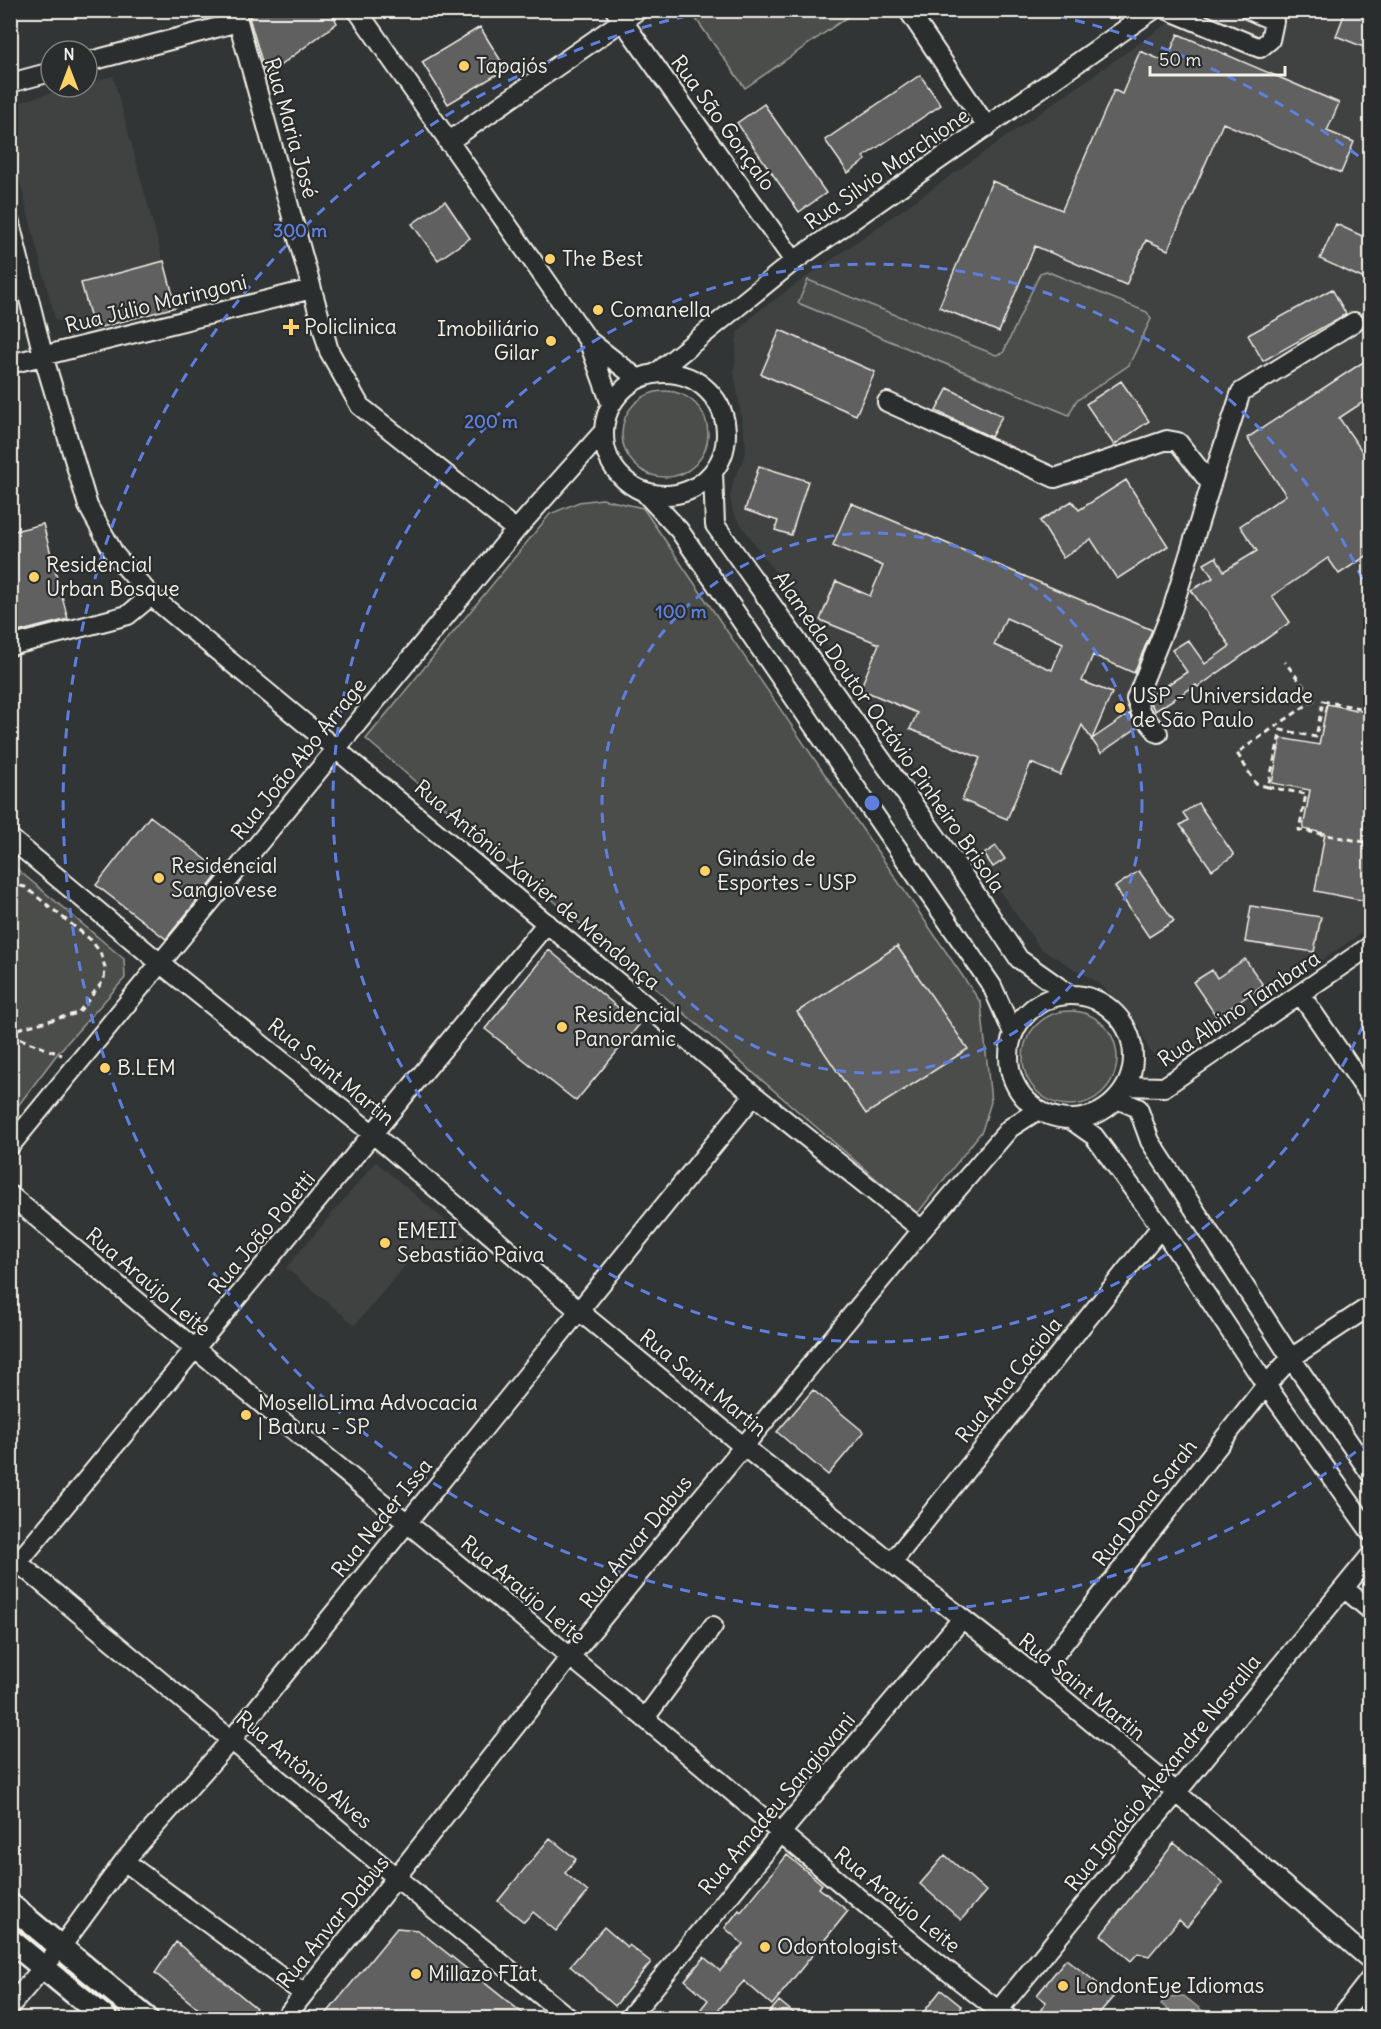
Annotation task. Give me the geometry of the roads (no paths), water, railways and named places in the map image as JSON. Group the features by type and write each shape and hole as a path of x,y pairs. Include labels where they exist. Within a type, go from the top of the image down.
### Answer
{"main road":[{"path":"10,1905 146,2019"},
{"path":"10,1940 105,2019"}],"street":[{"path":"357,10 588,340 611,404"},
{"path":"448,142 618,16 638,10"},
{"path":"909,10 987,127"},
{"name":"Rua Silvio Marchione","path":"647,376 794,261 1153,10"},
{"path":"1168,10 1260,48 1270,40 1276,16 1249,10"},
{"path":"99,58 236,16"},
{"name":"Rua Maria José","path":"236,16 329,351 360,406 516,530"},
{"name":"Rua São Gonçalo","path":"618,16 794,261"},
{"path":"10,82 39,75"},
{"name":"Rua Antônio Xavier de Mendonça","path":"10,223 43,356 88,506 115,555 151,596 754,1095 922,1230"},
{"name":"Rua Júlio Maringoni","path":"10,364 312,289"},
{"path":"1158,732 1142,713 1136,699 1172,610 1241,392 1354,322"},
{"path":"588,340 647,376"},
{"name":"Alameda Doutor Octávio Pinheiro Brisola","path":"644,492 663,495 681,493 699,485 712,472 723,454 726,433 722,413 712,395 696,381 676,374 647,376"},
{"path":"647,376 623,389 611,404 603,432 606,451 614,469 627,483 644,492 679,530 992,986 1013,1034"},
{"path":"887,402 1055,478 1167,440 1178,442 1211,484"},
{"name":"Rua João Abo Arrage","path":"10,1146 516,530 603,432"},
{"name":"Alameda Doutor Octávio Pinheiro Brisola","path":"712,472 714,525 957,866 1019,958 1070,995 1091,999 1110,1009 1124,1025 1132,1045 1132,1066 1121,1093"},
{"path":"10,646 128,615 151,596"},
{"name":"Rua Saint Martin","path":"10,838 160,963 373,1134 578,1310 743,1446 893,1561 961,1620 1037,1677 1176,1792 1371,1960"},
{"name":"Rua João Poletti","path":"13,1564 194,1350 547,923"},
{"name":"Rua Albino Tambara","path":"1121,1093 1164,1087 1371,946"},
{"path":"1070,995 1050,999 1033,1008 1020,1022 1013,1034 1009,1053 1012,1079 1028,1102 1038,1110 1070,1119 1094,1137 1161,1227 1266,1385 1371,1531"},
{"path":"1301,995 1371,1096"},
{"path":"1070,1119 1087,1117 1103,1110 1121,1093 1138,1108 1150,1141 1291,1358 1371,1473"},
{"name":"Rua Neder Issa","path":"10,2006 61,1947 124,1860 232,1739 754,1095"},
{"name":"Rua Anvar Dabus","path":"285,2019 570,1658 743,1446 922,1230 1010,1128 1038,1110"},
{"name":"Rua Araújo Leite","path":"10,1196 194,1350 645,1718 780,1834 999,2016"},
{"name":"Rua Ana Caciola","path":"893,1561 1161,1227"},
{"name":"Rua Dona Sarah","path":"1037,1677 1266,1385 1291,1358 1371,1306"},
{"name":"Rua Ignácio Alexandre Nasralla","path":"999,2016 1176,1792 1371,1556"},
{"name":"Rua Antônio Alves","path":"13,1564 232,1739 569,2019"},
{"path":"1344,1588 1371,1610"},
{"name":"Rua Amadeu Sangiovani","path":"629,2019 780,1834 961,1620"},
{"path":"645,1718 713,1626"},
{"path":"124,1860 304,1994"},
{"path":"1340,2019 1371,1979"}],"place":[{"name":"Tapajós","path":"464,66"},
{"name":"The Best","path":"550,259"},
{"name":"Comanella","path":"598,310"},
{"name":"Policlinica","path":"291,327"},
{"name":"Imobiliário Gilar","path":"551,341"},
{"name":"Residencial Urban Bosque","path":"34,577"},
{"name":"USP - Universidade de São Paulo","path":"1120,708"},
{"name":"Ginásio de Esportes - USP","path":"705,871"},
{"name":"Residencial Sangiovese","path":"159,878"},
{"name":"Residencial Panoramic","path":"562,1027"},
{"name":"B.LEM","path":"105,1068"},
{"name":"EMEII Sebastião Paiva","path":"385,1243"},
{"name":"MoselloLima Advocacia | Bauru - SP","path":"246,1415"},
{"name":"Odontologist","path":"765,1947"},
{"name":"Millazo FIat","path":"416,1974"},
{"name":"LondonEye Idiomas","path":"1063,1986"}]}
